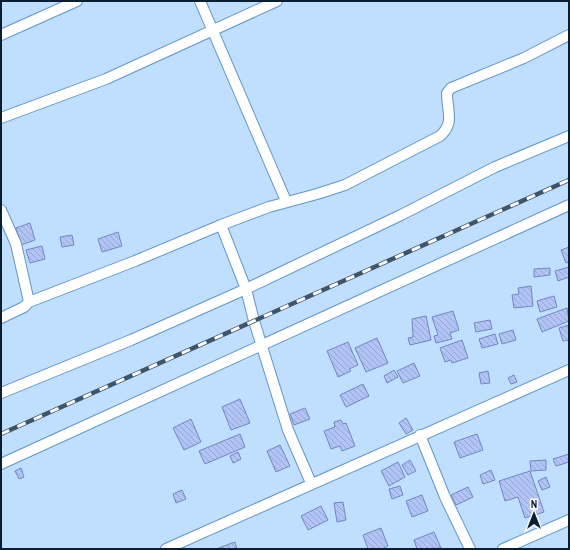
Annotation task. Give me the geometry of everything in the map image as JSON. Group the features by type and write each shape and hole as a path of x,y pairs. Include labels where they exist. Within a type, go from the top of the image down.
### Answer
{"street":[{"path":"1,35 77,1"},
{"path":"200,1 286,201"},
{"path":"1,118 106,79 212,29 277,1"},
{"path":"2,319 24,307 29,302 142,259 221,224 286,201 317,194 345,185 440,136 447,130 450,124 447,93 451,88 524,58 569,35"},
{"path":"1,393 131,340 246,289 401,215 495,167 569,136"},
{"path":"1,464 263,346 569,205"},
{"path":"1,210 16,244 29,302"},
{"path":"221,224 246,289 254,321 288,430 311,483"},
{"path":"166,549 311,483 569,370"},
{"path":"420,435 445,497 470,549"},
{"path":"503,549 569,520"}],"building":[{"path":"30,223 35,240 21,245 16,228"},
{"path":"118,232 122,246 102,252 98,239"},
{"path":"72,235 74,245 62,247 60,237"},
{"path":"42,246 45,259 30,263 26,250"},
{"path":"569,247 569,262 566,263 561,250"},
{"path":"569,267 569,277 558,281 555,271"},
{"path":"550,268 550,275 534,277 534,269"},
{"path":"531,286 533,306 514,308 512,295 519,294 518,288"},
{"path":"554,296 557,307 540,312 537,301"},
{"path":"567,308 569,321 542,332 537,319"},
{"path":"453,311 459,330 450,333 452,339 436,343 434,336 438,335 432,317"},
{"path":"426,316 431,340 410,345 408,338 413,337 412,319"},
{"path":"490,320 492,329 476,332 474,323"},
{"path":"569,325 569,340 563,341 559,328"},
{"path":"513,330 516,340 502,344 499,334"},
{"path":"495,334 498,344 482,348 479,339"},
{"path":"377,338 388,363 366,372 355,348"},
{"path":"462,340 468,358 452,363 451,360 445,362 440,348"},
{"path":"348,342 358,365 349,369 351,371 338,377 327,351"},
{"path":"414,363 420,376 403,383 397,371"},
{"path":"394,370 398,377 387,383 384,376"},
{"path":"488,371 490,383 481,384 479,373"},
{"path":"514,375 517,382 511,384 508,378"},
{"path":"363,384 369,396 346,407 340,395"},
{"path":"240,399 250,423 231,430 222,407"},
{"path":"305,408 310,419 294,425 290,414"},
{"path":"406,418 413,430 406,434 399,423"},
{"path":"191,419 201,442 184,450 173,428"},
{"path":"341,420 343,424 346,423 355,446 342,451 340,446 331,449 324,431 335,427 334,422"},
{"path":"240,434 245,447 205,464 199,451"},
{"path":"477,434 483,450 460,458 454,442"},
{"path":"280,445 290,466 276,472 267,451"},
{"path":"238,452 241,459 233,463 230,456"},
{"path":"569,454 569,462 556,466 553,459"},
{"path":"410,460 416,471 408,475 402,465"},
{"path":"546,460 546,470 531,471 530,461"},
{"path":"398,462 405,477 389,486 381,471"},
{"path":"21,468 24,477 19,479 15,471"},
{"path":"491,470 495,480 483,484 480,475"},
{"path":"530,471 544,512 525,518 518,497 505,501 499,481"},
{"path":"546,477 550,487 542,490 538,481"},
{"path":"400,486 403,495 392,499 389,489"},
{"path":"468,487 473,497 456,505 451,495"},
{"path":"182,490 186,499 176,503 173,494"},
{"path":"422,495 428,511 412,517 406,501"},
{"path":"343,502 346,520 337,522 334,503"},
{"path":"321,506 328,520 308,530 301,516"},
{"path":"381,528 388,546 382,549 368,549 363,535"},
{"path":"434,532 441,548 417,549 414,540"},
{"path":"235,542 237,549 216,549"}],"railway":[{"path":"1,434 569,180"}]}
